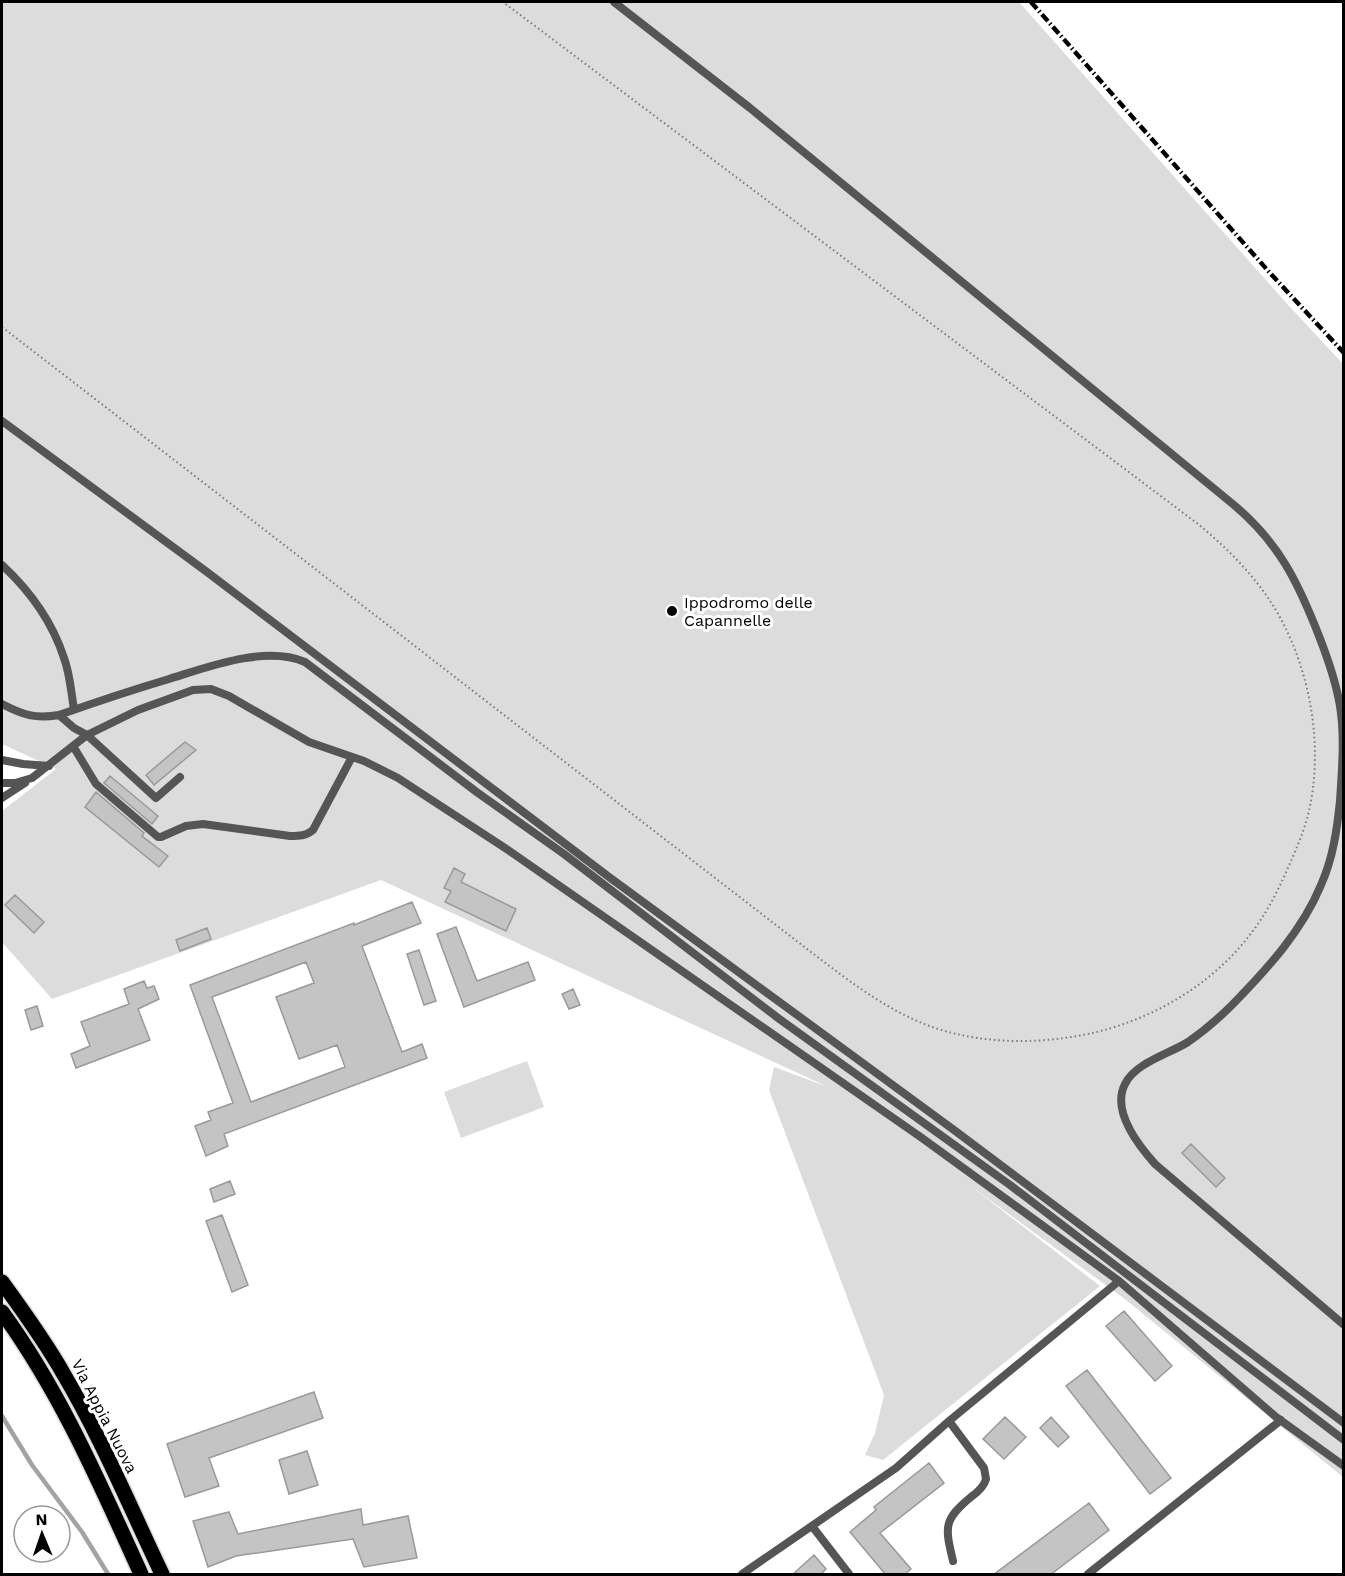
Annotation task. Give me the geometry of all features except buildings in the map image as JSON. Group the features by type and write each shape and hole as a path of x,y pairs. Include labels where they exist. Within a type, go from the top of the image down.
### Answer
{"main road":[{"name":"Via Appia Nuova","path":"2,1282 44,1342 74,1392 98,1437 162,1575"},
{"name":"Via Appia Nuova","path":"2,1312 58,1400 85,1452 141,1575"}],"lane":[{"path":"614,2 759,116 1252,520 1292,573 1332,672 1341,717 1340,800 1334,844 1326,872 1300,926 1273,961 1226,1011 1200,1033 1180,1047 1133,1072 1123,1086 1121,1102 1128,1126 1155,1164 1344,1325"},
{"path":"2,420 207,572 609,877 954,1130 1344,1423"},
{"path":"2,566 32,596 56,636 65,660 74,709"},
{"path":"2,704 30,716 59,715 198,669 241,659 280,656 305,662 478,793 564,854 778,1018 1010,1185 1344,1440"},
{"path":"2,798 49,766 87,735 138,710 193,690 211,689 229,696 309,742 364,761 398,778 507,850 919,1135 1119,1281 1281,1420 1344,1466"},
{"path":"59,715 74,728 87,735 156,798 180,777"},
{"path":"74,746 96,784 158,837 186,826 203,824 290,836 308,834 313,830 352,757"},
{"path":"2,760 49,766"},
{"path":"2,783 15,783 32,778"},
{"path":"742,1575 896,1468 949,1421 1119,1281"},
{"path":"1088,1575 1281,1420"},
{"path":"949,1421 981,1463 986,1479 982,1488 956,1510 949,1521 948,1535 953,1561"},
{"path":"812,1526 849,1575"}],"path":[{"path":"2,327 807,949 861,989 905,1015 940,1029 978,1038 1013,1041 1051,1040 1090,1034 1120,1026 1149,1014 1186,993 1224,963 1263,918 1290,863 1308,816 1314,770 1311,711 1296,653 1268,599 1239,561 1198,524 503,2"}],"shaded area":[{"name":"Ippodromo delle Capannelle","path":"2,2 1019,2 1343,364 1343,1477 1126,1300 968,1184 1100,1286 883,1460 865,1455 875,1433 884,1395 769,1090 774,1067 828,1087 381,880 52,999 2,942 2,811 56,769 2,744"},
{"path":"527,1061 544,1107 461,1138 444,1092"}],"waterway":[{"path":"2,1416 32,1465 82,1532 108,1574"}],"railway":[{"path":"1031,2 1270,273 1344,353"}],"place":[{"name":"Ippodromo delle Capannelle","path":"672,611"}]}
